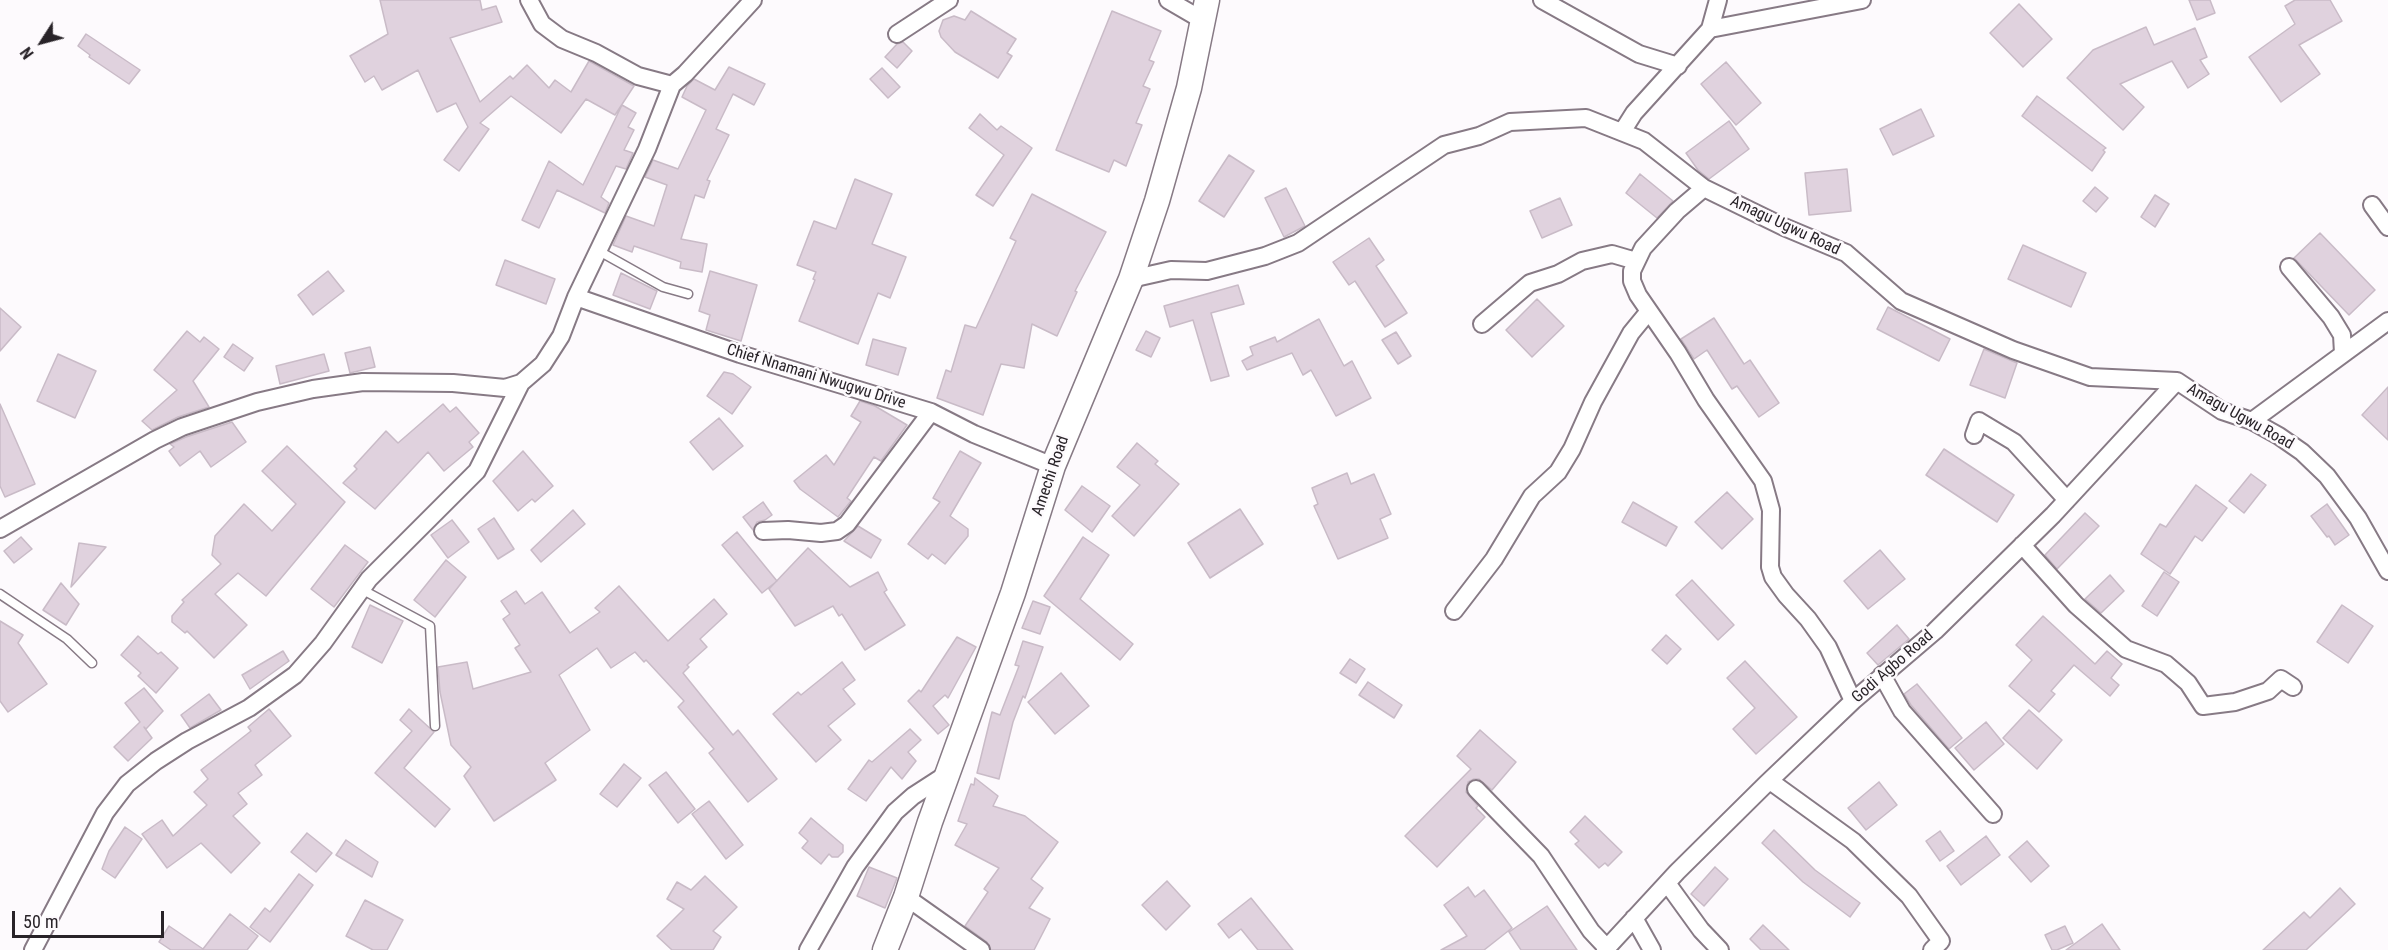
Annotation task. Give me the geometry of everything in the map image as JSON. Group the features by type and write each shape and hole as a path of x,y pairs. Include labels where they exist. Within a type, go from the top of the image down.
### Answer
{"main road":[{"name":"Amechi Road","path":"885,950 906,897 947,774 1013,593 1053,466 1131,279 1157,201 1189,88 1205,10"}],"street":[{"path":"530,0 542,24 562,39 596,53 638,76 672,84"},
{"path":"33,950 105,813 127,784 156,760 249,708 295,675 323,643 369,579 477,471 521,383 543,364 561,336 576,297 647,149 672,84 685,74 753,0"},
{"path":"897,34 949,0"},
{"path":"1168,0 1205,10"},
{"path":"1542,0 1639,54 1678,66"},
{"path":"1622,132 1634,113 1710,29 1718,0"},
{"path":"1710,29 1862,0"},
{"name":"Amagu Ugwu Road","path":"1131,279 1171,270 1207,271 1265,256 1298,243 1444,145 1479,136 1510,122 1586,118 1644,141 1704,188 1784,227 1846,253 1901,301 2013,350 2090,377 2177,381 2222,411 2252,421 2279,436 2302,452 2326,476 2358,518 2388,571"},
{"path":"1704,188 1648,242 1636,261 1632,271 1632,281 1638,295 1706,400 1763,481 1771,510 1770,567 1773,576 1828,647 1853,701"},
{"path":"2372,205 2388,227"},
{"path":"1482,324 1530,283 1558,274 1582,261 1612,255 1636,261"},
{"path":"2289,267 2331,317 2342,335 2343,353"},
{"name":"Chief Nnamani Nwugwu Drive","path":"576,297 740,354 931,412 974,435 1053,466"},
{"path":"1454,611 1494,559 1532,496 1557,472 1572,449 1593,402 1631,333 1649,310"},
{"path":"2252,421 2388,321"},
{"name":"Godi Agbo Road","path":"1606,949 1667,883 1770,781 1853,701 1935,631 2022,545 2177,381"},
{"path":"0,530 155,440 183,427 257,402 313,389 363,382 453,383 505,388 521,383"},
{"path":"763,531 788,530 821,533 837,531 847,524 931,412"},
{"path":"1974,435 1979,421 2014,442 2067,500"},
{"path":"2022,545 2076,604 2126,648 2166,664 2188,683 2203,706 2235,702 2268,692 2281,679 2293,687"},
{"path":"1882,675 1902,711 1993,814"},
{"path":"808,950 855,867 895,812 913,796 947,774"},
{"path":"1770,781 1853,841 1909,897 1941,941 1932,950"},
{"path":"1476,789 1541,856 1590,931 1606,949"},
{"path":"1667,883 1701,930 1720,950"},
{"path":"906,897 981,950"},
{"path":"1634,918 1652,950"}],"lane":[{"path":"598,251 663,287 688,294"},
{"path":"361,589 430,626 435,726"},
{"path":"0,594 67,639 92,663"}],"building":[{"path":"380,0 480,0 482,10 496,6 502,22 450,38 480,102 510,76 513,79 527,65 549,88 555,80 571,92 589,61 634,86 615,115 586,99 561,133 511,96 480,123 489,129 459,171 444,160 468,127 456,103 437,112 418,70 382,90 374,76 365,82 350,56 388,34"},
{"path":"2189,0 2210,0 2215,13 2197,20"},
{"path":"2295,0 2330,0 2342,21 2299,45 2320,74 2281,102 2249,57 2295,24 2285,6"},
{"path":"2019,4 2052,39 2023,67 1990,33"},
{"path":"971,11 1016,39 1007,53 1012,56 998,78 955,52 941,37 939,31 943,20 954,16 965,20"},
{"path":"1112,11 1161,31 1149,60 1154,62 1143,86 1150,89 1136,123 1142,125 1126,166 1114,160 1109,172 1056,150"},
{"path":"2146,27 2154,45 2195,28 2207,57 2200,60 2209,74 2188,88 2172,61 2120,84 2144,107 2123,130 2067,78 2093,50"},
{"path":"86,34 140,70 129,84 89,57 90,55 78,46"},
{"path":"903,42 912,51 897,68 885,57 897,44"},
{"path":"1726,62 1761,103 1736,125 1701,84"},
{"path":"729,67 765,84 754,105 733,94 716,129 729,135 707,180 710,181 704,198 695,195 681,239 707,244 702,272 680,268 681,262 634,246 632,252 613,245 626,216 654,226 667,185 645,177 653,160 678,169 706,110 682,97 687,86 694,79 715,90"},
{"path":"882,68 900,87 888,98 870,79"},
{"path":"2037,96 2106,148 2092,171 2022,116"},
{"path":"622,105 636,113 628,127 634,130 624,150 633,153 626,169 616,166 601,197 609,203 605,213 557,190 539,228 522,220 549,161 583,185"},
{"path":"1921,109 1934,136 1893,155 1880,129"},
{"path":"980,114 997,130 1001,126 1032,148 993,206 976,195 1004,155 969,128"},
{"path":"1729,121 1749,149 1709,179 1698,170 1686,153"},
{"path":"1229,155 1254,171 1224,217 1199,201"},
{"path":"1847,169 1851,211 1809,215 1805,173"},
{"path":"1640,174 1673,201 1657,218 1626,193"},
{"path":"855,179 892,194 872,244 906,257 890,298 878,293 858,344 799,321 816,272 797,265 814,221 836,229"},
{"path":"2095,187 2108,198 2096,212 2083,201"},
{"path":"1286,188 1305,226 1284,237 1265,198"},
{"path":"1032,194 1106,232 1075,291 1077,292 1057,336 1032,324 1024,368 1001,364 983,415 937,398 946,370 951,372 965,325 976,328 1016,241 1010,238"},
{"path":"2155,195 2169,204 2155,227 2141,217"},
{"path":"1560,198 1572,225 1542,238 1530,211"},
{"path":"2320,233 2375,290 2349,315 2294,258"},
{"path":"1369,238 1384,260 1376,266 1407,313 1385,327 1355,281 1349,285 1333,262"},
{"path":"2023,245 2086,273 2071,307 2008,279"},
{"path":"505,260 555,279 546,304 496,285"},
{"path":"328,271 344,291 313,315 298,295"},
{"path":"710,271 757,285 741,341 706,330 710,315 699,311"},
{"path":"621,273 657,291 650,309 613,295"},
{"path":"1238,285 1244,304 1211,313 1229,376 1211,381 1193,320 1170,327 1164,306"},
{"path":"1537,299 1564,326 1532,357 1506,330"},
{"path":"1888,307 1950,339 1939,361 1877,329"},
{"path":"0,308 21,327 0,351"},
{"path":"1714,318 1744,364 1750,360 1779,403 1759,417 1737,386 1732,389 1707,350 1694,359 1681,339"},
{"path":"1319,319 1344,366 1352,361 1371,398 1336,416 1311,370 1303,375 1292,353 1247,370 1242,361 1253,355 1250,347 1275,337 1277,342"},
{"path":"187,331 200,342 204,337 219,349 193,381 209,407 178,417 152,430 142,421 177,390 154,370"},
{"path":"1146,331 1160,338 1151,357 1136,350"},
{"path":"1396,332 1411,356 1398,364 1382,340"},
{"path":"873,339 906,348 898,375 866,365"},
{"path":"233,344 253,358 244,371 224,357"},
{"path":"370,347 375,367 350,373 345,353"},
{"path":"1984,349 2017,363 2005,398 1970,385"},
{"path":"58,354 96,371 75,418 37,401"},
{"path":"324,354 329,371 280,384 276,366"},
{"path":"724,372 733,374 751,387 732,414 707,396"},
{"path":"2388,387 2388,440 2362,415"},
{"path":"860,401 875,406 907,425 881,461 874,457 847,498 851,501 838,517 800,489 794,481 826,455 834,465 861,422 851,416"},
{"path":"0,404 35,484 5,497 0,486"},
{"path":"443,404 450,412 456,407 479,433 469,442 473,447 444,471 428,452 375,509 343,483 357,469 354,466 386,431 398,443"},
{"path":"719,418 743,446 713,470 690,442"},
{"path":"232,422 246,442 211,467 200,451 180,466 169,451 174,447 170,444"},
{"path":"1137,443 1158,461 1155,464 1179,484 1134,536 1112,516 1140,485 1117,467"},
{"path":"287,446 345,502 266,596 238,573 215,594 247,625 214,658 187,631 185,633 172,622 172,616 184,602 182,600 221,564 212,555 215,536 244,504 272,531 296,504 262,471"},
{"path":"1944,449 2014,495 1997,522 1926,475"},
{"path":"523,451 553,486 535,502 532,499 518,511 493,481"},
{"path":"960,451 981,463 950,516 968,529 968,536 945,564 932,554 928,559 908,544 940,502 933,498"},
{"path":"1347,473 1351,484 1374,474 1391,514 1380,519 1388,538 1338,559 1314,506 1318,504 1312,488"},
{"path":"2251,474 2266,485 2244,513 2229,501"},
{"path":"2196,485 2227,508 2202,541 2195,536 2170,574 2141,554 2160,524 2166,527"},
{"path":"1082,486 1110,506 1092,532 1065,510"},
{"path":"1727,492 1753,519 1722,549 1695,522"},
{"path":"763,502 772,515 757,522 753,530 743,517"},
{"path":"1633,502 1677,527 1666,546 1622,522"},
{"path":"2327,504 2349,535 2335,545 2311,516"},
{"path":"1240,509 1263,544 1210,578 1188,543"},
{"path":"573,510 585,524 541,562 531,550"},
{"path":"2085,513 2099,526 2057,569 2045,555"},
{"path":"494,518 514,549 498,559 478,529"},
{"path":"452,520 469,542 448,558 431,535"},
{"path":"858,526 881,540 871,558 844,541"},
{"path":"737,532 777,581 762,593 722,545"},
{"path":"21,537 32,549 14,563 4,551"},
{"path":"1083,537 1109,555 1080,599 1133,644 1120,660 1044,596"},
{"path":"79,543 106,547 71,587"},
{"path":"345,545 368,562 334,607 311,589"},
{"path":"808,548 850,587 878,572 887,590 884,592 905,625 865,650 842,614 839,616 833,606 795,626 769,589"},
{"path":"1880,550 1905,579 1868,609 1844,581"},
{"path":"446,560 466,577 435,617 414,600"},
{"path":"2164,572 2179,582 2157,616 2142,606"},
{"path":"2110,575 2124,591 2101,613 2085,599"},
{"path":"1692,580 1734,625 1718,640 1676,595"},
{"path":"61,583 79,604 66,625 43,610"},
{"path":"619,586 668,641 714,599 727,614 700,639 707,647 687,665 689,667 683,673 733,735 738,730 777,779 748,802 709,753 714,749 678,707 684,701 646,660 644,662 635,652 611,668 597,648 559,675 590,730 545,763 556,780 494,821 464,776 471,767 451,745 440,692 438,667 467,662 473,689 531,672 515,648 520,645 503,619 510,614 501,601 516,591 525,604 542,592 570,633 600,612 595,608"},
{"path":"1033,601 1050,607 1040,634 1022,628"},
{"path":"370,605 403,621 382,663 352,647"},
{"path":"2342,605 2373,626 2348,663 2317,642"},
{"path":"2043,616 2095,664 2107,651 2122,664 2111,678 2119,685 2110,696 2074,665 2051,691 2055,694 2039,712 2009,686 2032,660 2016,645"},
{"path":"0,621 23,635 18,643 47,684 8,712 0,701"},
{"path":"1897,625 1909,639 1878,665 1867,653"},
{"path":"1666,635 1681,649 1667,664 1652,650"},
{"path":"138,636 158,654 161,652 178,668 156,693 138,676 141,673 121,655"},
{"path":"957,637 976,647 948,698 945,695 933,706 949,725 938,734 908,701 919,690 921,692"},
{"path":"1023,641 1043,647 1025,698 1023,696 1013,722 999,779 977,773 992,712 1000,715 1019,666 1015,665"},
{"path":"283,651 289,661 250,689 242,675"},
{"path":"1350,659 1365,669 1356,683 1340,673"},
{"path":"1745,661 1797,717 1756,754 1733,729 1755,708 1727,678"},
{"path":"842,662 855,680 843,689 855,704 828,726 841,740 816,762 773,714 798,692 801,695"},
{"path":"1061,673 1089,706 1055,734 1028,702"},
{"path":"1368,682 1402,705 1394,718 1359,695"},
{"path":"1917,684 1962,738 1949,749 1904,694"},
{"path":"144,688 163,711 146,729 144,727 152,738 128,761 114,747 140,722 125,703"},
{"path":"209,694 221,710 190,728 181,715"},
{"path":"269,709 291,736 255,765 262,775 238,793 247,804 233,816 260,843 231,873 201,843 167,868 142,834 162,820 173,836 207,805 194,792 208,779 201,770 251,731 248,727"},
{"path":"409,709 434,732 404,768 450,809 435,827 375,773 412,731 400,720"},
{"path":"2029,710 2062,740 2037,769 2003,738"},
{"path":"1986,722 2004,744 1974,770 1955,748"},
{"path":"910,729 921,740 908,752 916,761 902,779 891,767 866,801 848,789 869,760 872,762"},
{"path":"1480,730 1516,762 1492,790 1479,779 1468,782 1466,792 1485,817 1437,867 1405,836 1471,769 1457,756"},
{"path":"624,764 641,778 617,807 600,794"},
{"path":"666,772 695,809 678,823 649,785"},
{"path":"975,778 998,796 993,806 1025,816 1058,842 1031,879 1043,888 1029,908 1050,919 1034,950 991,950 987,942 965,926 988,892 984,889 999,868 955,845 967,824 958,821"},
{"path":"1879,782 1897,805 1866,830 1848,808"},
{"path":"709,801 743,845 726,859 692,814"},
{"path":"1585,816 1622,852 1608,866 1605,863 1599,868 1575,844 1579,841 1570,832"},
{"path":"811,818 843,845 843,852 838,857 832,857 829,854 821,864 802,848 808,841 799,833"},
{"path":"125,827 142,839 115,878 102,869 109,851"},
{"path":"1774,830 1815,870 1860,903 1850,917 1803,882 1762,843"},
{"path":"1940,831 1954,851 1940,861 1926,841"},
{"path":"307,833 332,853 316,872 291,852"},
{"path":"1986,836 2000,855 1961,885 1947,866"},
{"path":"346,840 378,862 372,877 336,855"},
{"path":"2027,841 2049,866 2031,882 2009,857"},
{"path":"869,867 897,878 885,908 857,896"},
{"path":"1715,867 1728,879 1704,906 1691,894"},
{"path":"299,874 313,885 270,942 250,927 265,908 270,912"},
{"path":"705,876 737,907 713,931 721,937 713,950 672,950 657,936 684,909 667,899 677,882 691,890"},
{"path":"1167,881 1190,906 1166,930 1142,905"},
{"path":"1468,887 1475,897 1484,890 1512,928 1484,950 1441,950 1467,936 1444,905"},
{"path":"2340,888 2355,904 2306,950 2263,950 2304,912 2310,918"},
{"path":"1251,898 1293,950 1258,950 1241,929 1229,938 1218,924"},
{"path":"365,900 403,920 387,950 373,950 346,936"},
{"path":"1547,906 1577,950 1521,950 1509,932"},
{"path":"230,914 258,936 247,950 171,950 159,942 169,926 203,949"},
{"path":"2102,924 2120,950 2066,950"},
{"path":"1763,925 1789,950 1761,950 1750,939"},
{"path":"2065,926 2073,943 2052,950 2045,935"}]}
